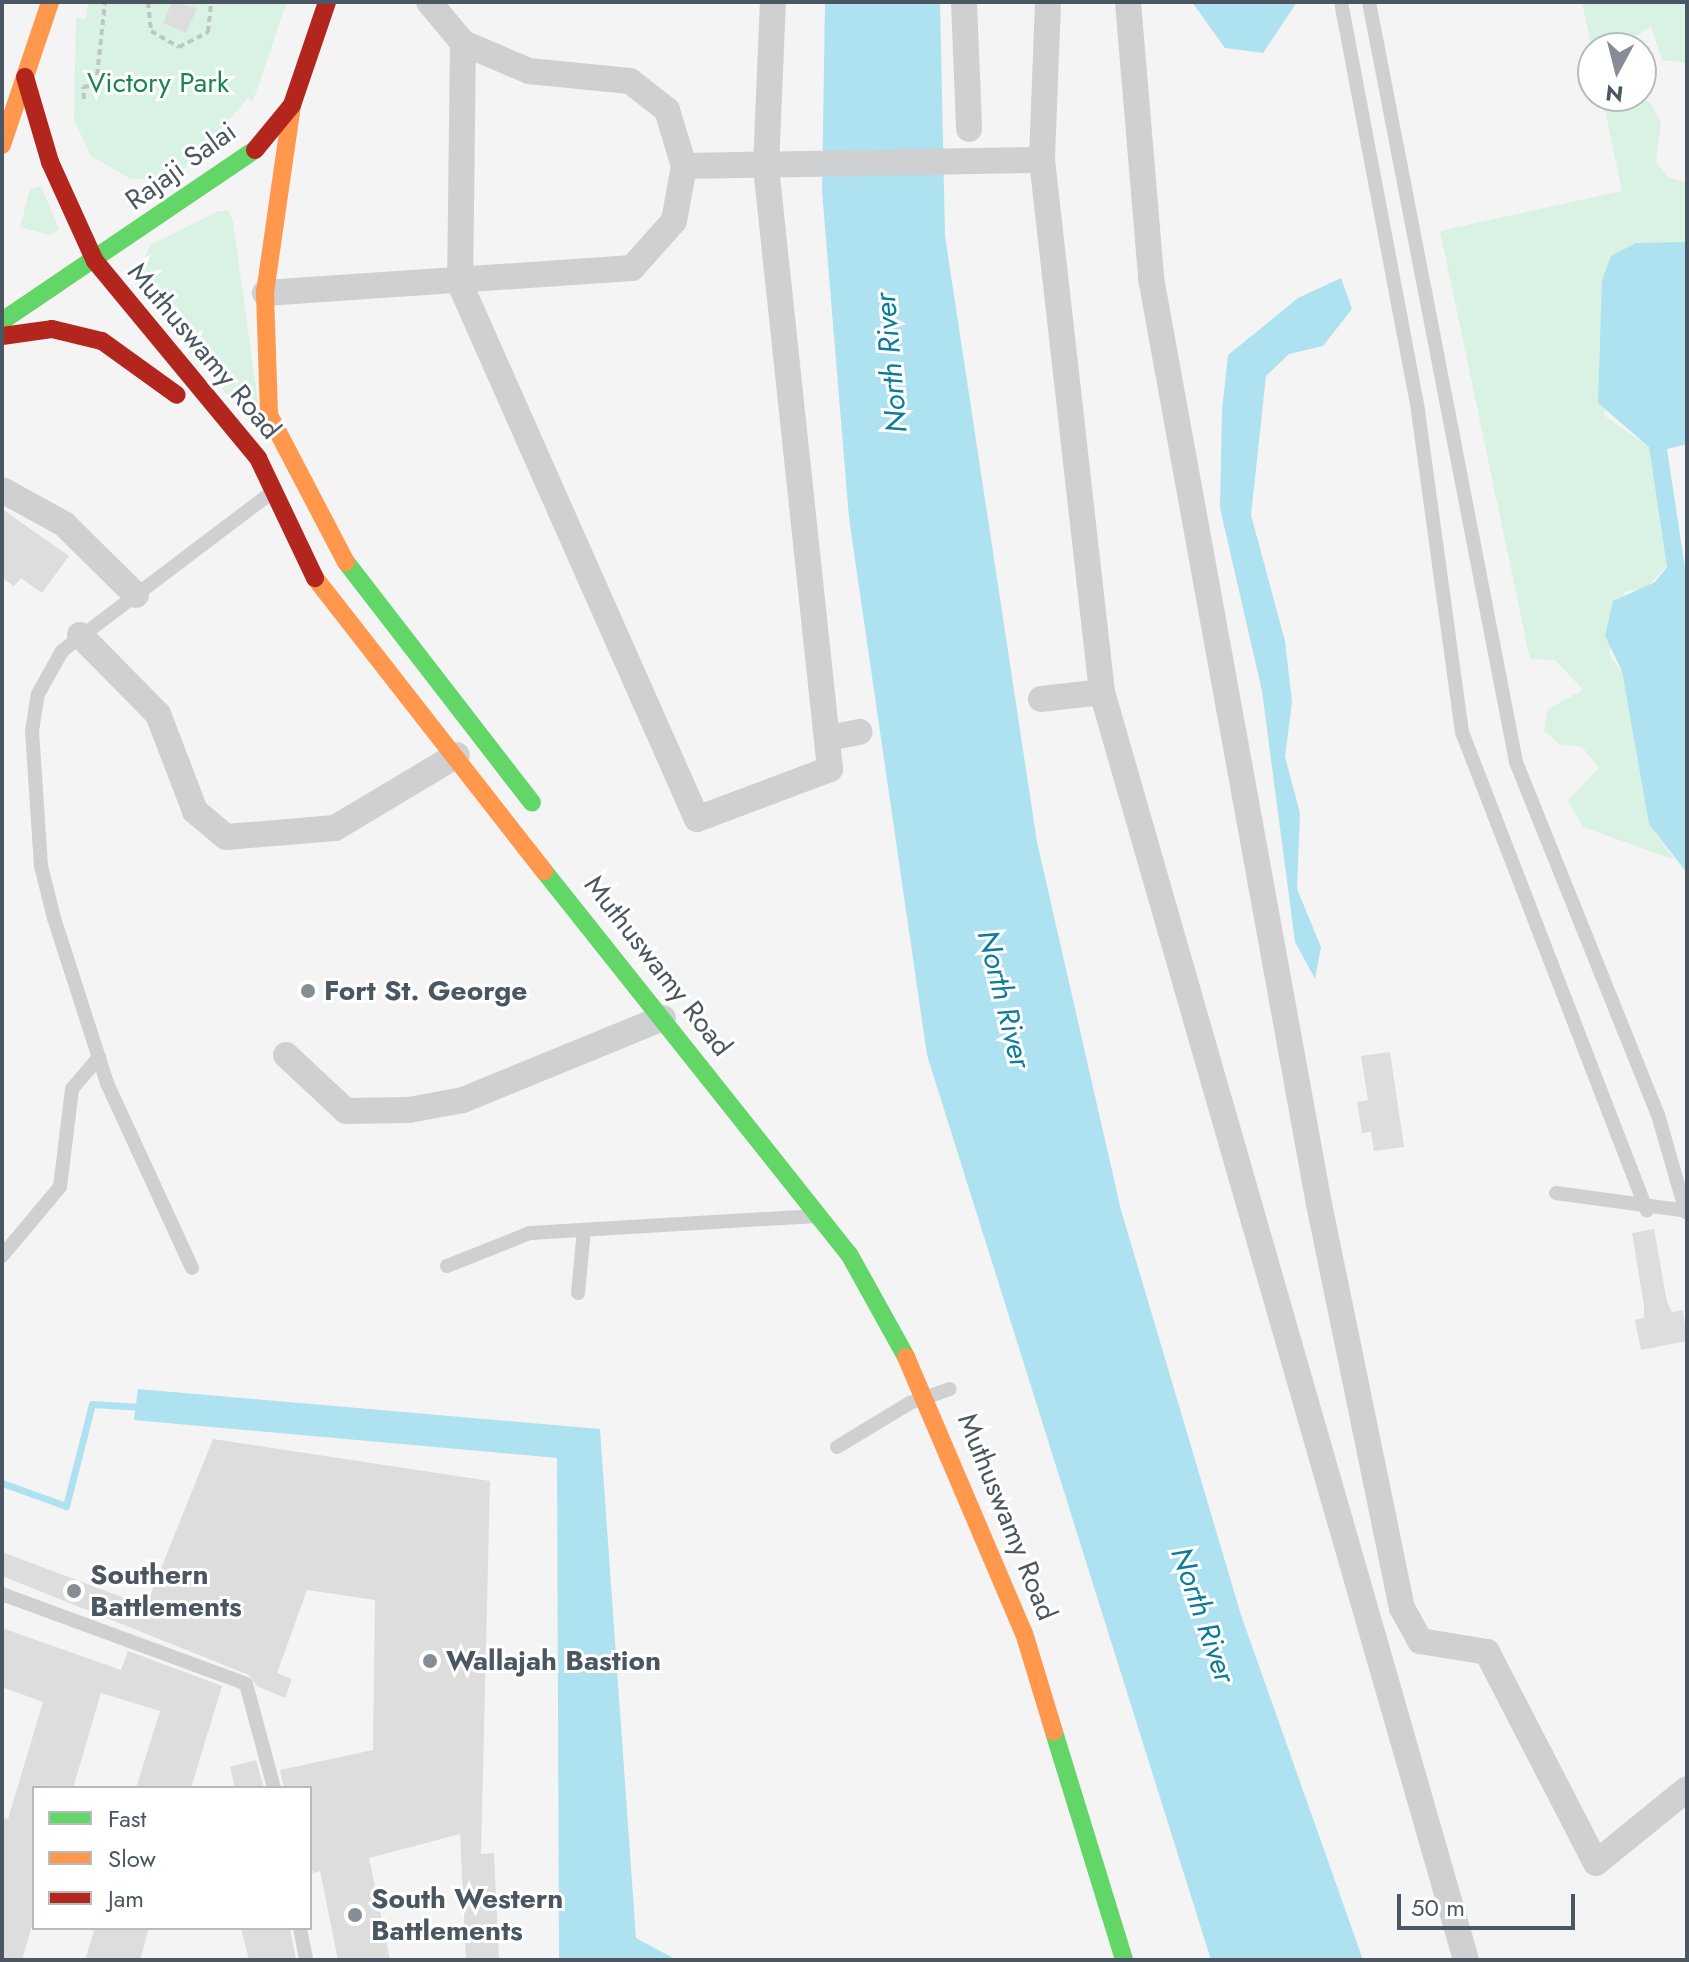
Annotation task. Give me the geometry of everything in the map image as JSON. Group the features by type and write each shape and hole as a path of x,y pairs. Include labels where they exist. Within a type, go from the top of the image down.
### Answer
{"main road":[{"path":"2,145 50,2"},
{"name":"Rajaji Salai","path":"2,321 223,177 292,105 327,2"},
{"name":"Muthuswamy Road","path":"25,77 50,162 95,261 239,432 276,490 330,600 457,755 849,1254 928,1398 1024,1633 1124,1960"},
{"name":"Muthuswamy Road","path":"292,105 265,293 269,415 344,560 548,823"},
{"path":"2,336 52,329 127,354 276,490"},
{"path":"862,1236 878,1261"},
{"name":"Muthuswamy Road","path":"938,1363 953,1397"}],"street":[{"path":"265,293 460,284 632,268 674,221 684,166 667,110 630,81 529,71 463,43 429,2"},
{"path":"463,43 460,284 697,819 830,769 766,167 773,2"},
{"path":"964,2 969,129"},
{"path":"1048,2 1042,160 1102,692 1466,1960"},
{"path":"1128,2 1151,278 1319,1204 1402,1608 1420,1641 1487,1652 1596,1863 1687,1789"},
{"path":"684,166 1042,160"},
{"path":"2,490 64,524 136,595"},
{"path":"80,635 158,714 195,811 226,837 335,828 457,755"},
{"path":"1041,699 1102,692"},
{"path":"828,738 859,732"},
{"path":"286,1055 346,1111 409,1110 463,1100 663,1018"}],"lane":[{"path":"1341,2 1418,411 1462,732 1647,1211"},
{"path":"1369,2 1516,762 1658,1115 1687,1212 1647,1211 1556,1193"},
{"path":"192,1268 99,1057 47,892 34,809 38,694 49,668 80,635 276,490"},
{"path":"2,1256 60,1187 72,1089 99,1057"},
{"path":"447,1266 530,1233 817,1215"},
{"path":"578,1293 584,1230"},
{"path":"837,1447 928,1398 953,1397"},
{"path":"2,1594 246,1684 273,1786"},
{"path":"300,1930 306,1960"}],"path":[{"path":"84,99 83,87 96,85 105,2"},
{"path":"146,3 151,31 179,47 208,32 211,2"}],"green space":[{"name":"Victory Park","path":"88,2 287,2 253,101 248,98 189,166 164,178 131,179 91,156 74,120 76,18 86,19"},
{"path":"1582,2 1687,2 1687,63 1662,60 1657,32 1653,32 1651,26 1642,32 1588,32"},
{"path":"1605,112 1656,112 1661,121 1656,163 1669,178 1687,182 1687,242 1611,256 1599,350 1605,416 1649,447 1667,566 1646,588 1624,592 1609,655 1622,671 1649,824 1675,860 1583,827 1568,800 1599,768 1582,747 1559,744 1544,731 1548,709 1583,690 1555,660 1530,659 1440,231 1622,191"},
{"path":"41,186 59,230 50,235 20,227 30,189"},
{"path":"219,211 229,211 233,222 263,438 135,284 150,245"}],"water":[{"name":"North River","path":"825,2 940,2 945,236 1037,842 1121,1210 1241,1615 1363,1960 1211,1960 927,1055 849,518 822,191"},
{"path":"1192,2 1297,2 1263,53 1225,48"},
{"path":"1687,242 1687,444 1667,449 1687,581 1687,873 1649,824 1622,671 1605,636 1613,601 1655,582 1667,567 1649,447 1598,403 1602,280 1611,256 1636,243"},
{"path":"1341,278 1352,309 1323,346 1289,354 1266,376 1251,515 1285,641 1292,702 1285,757 1300,813 1297,889 1321,947 1315,979 1295,942 1262,691 1220,508 1222,410 1228,355 1298,298"},
{"path":"138,1389 600,1429 636,1938 677,1960 559,1960 557,1458 134,1420"}],"building":[{"path":"172,2 197,8 186,33 163,23"},
{"path":"2,509 69,556 42,593 21,578 14,586 2,578"},
{"path":"1390,1052 1404,1147 1374,1151 1371,1132 1362,1133 1357,1102 1368,1100 1361,1056"},
{"path":"1654,1229 1667,1302 1672,1312 1683,1310 1687,1341 1641,1350 1635,1320 1644,1318 1644,1306 1632,1233"},
{"name":"Wallajah Bastion","path":"213,1439 490,1481 481,1854 494,1853 499,1960 466,1960 460,1834 369,1858 390,1960 338,1960 320,1871 313,1873 312,1868 312,1786 284,1786 280,1770 373,1750 375,1600 307,1590 277,1673 292,1679 285,1698 257,1686 249,1675 2,1576 2,1552 146,1606"},
{"path":"2,1628 121,1670 128,1651 222,1686 192,1786 137,1786 160,1711 101,1693 74,1786 32,1786 32,1926 22,1960 2,1960 2,1817 8,1819 43,1702 2,1687"},
{"path":"256,1760 263,1786 235,1786 230,1767"},
{"path":"94,1930 148,1930 140,1960 85,1960"},
{"path":"242,1930 290,1930 296,1960 249,1960"}],"waterway":[{"path":"2,1483 66,1506 92,1404 143,1407"}],"traffic: fast":[{"path":"2,321 255,150"},
{"path":"346,562 532,803"},
{"path":"544,871 849,1254 906,1357"},
{"path":"1054,1732 1124,1960"}],"traffic: slow":[{"path":"2,145 50,2"},
{"path":"292,105 265,293 269,415 346,562"},
{"path":"315,578 544,871"},
{"path":"906,1357 1024,1633 1054,1732"}],"traffic: jam":[{"path":"255,150 292,105 327,2"},
{"path":"25,77 50,162 95,261 258,458 315,578"},
{"path":"2,336 52,329 102,341 177,395"}],"place":[{"name":"Fort St. George","path":"308,991"},
{"name":"Southern Battlements","path":"74,1591"},
{"name":"Wallajah Bastion","path":"430,1661"},
{"name":"South Western Battlements","path":"355,1915"}]}
